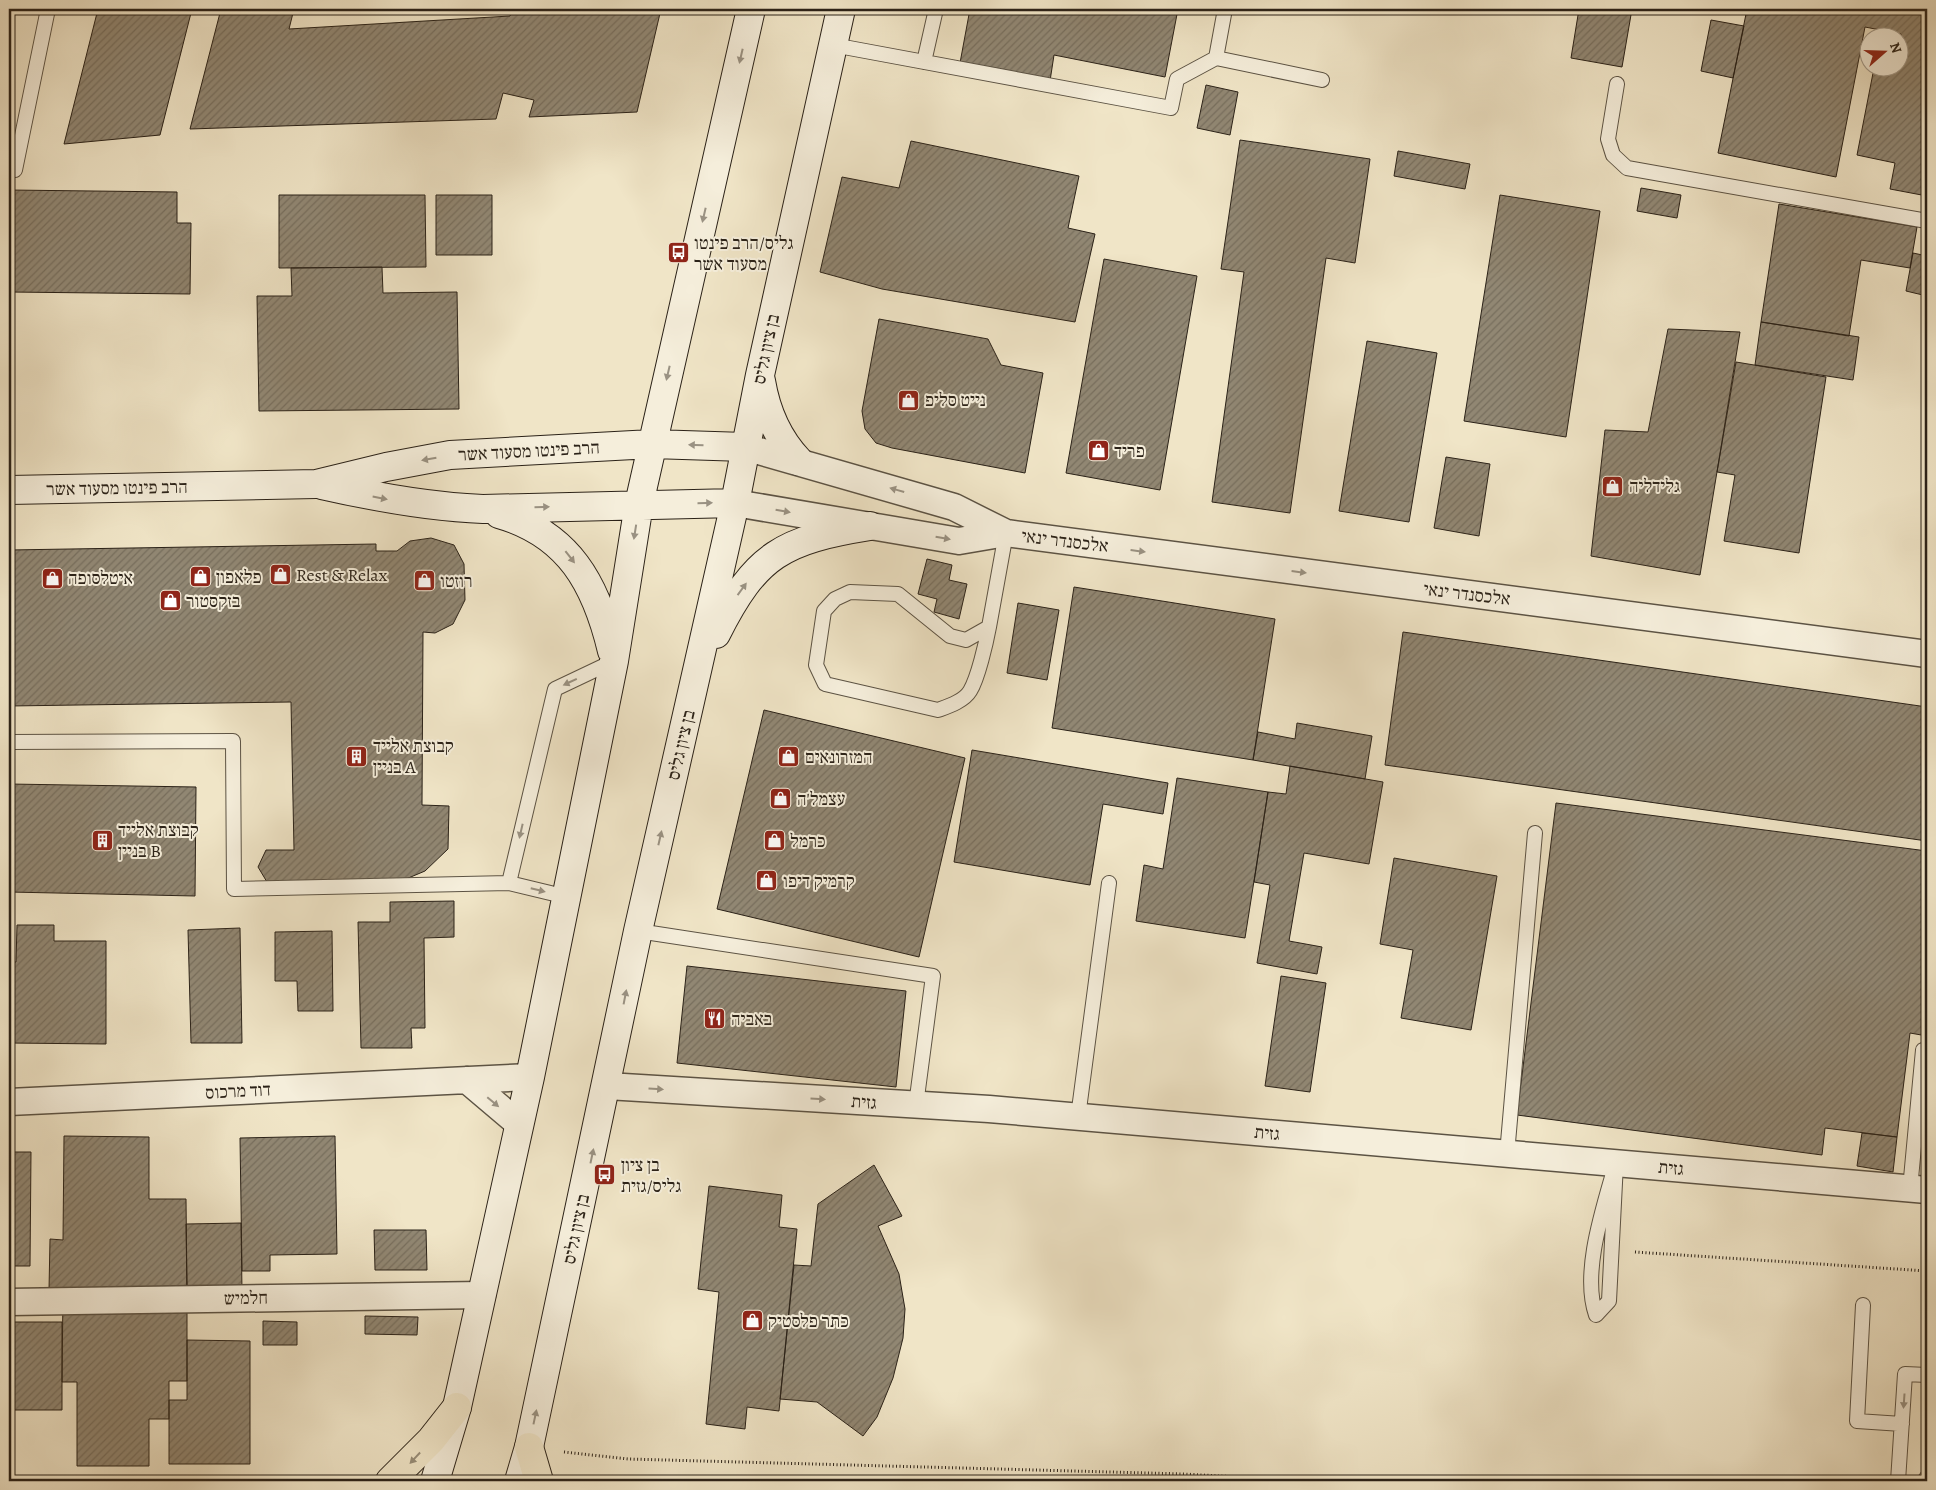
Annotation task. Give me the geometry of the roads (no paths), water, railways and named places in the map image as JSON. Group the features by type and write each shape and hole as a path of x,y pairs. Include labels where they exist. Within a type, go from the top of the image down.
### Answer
{"main road":[{"path":"390,1481 431,1440 457,1407"},
{"path":"528,1448 539,1481"}],"street":[{"path":"435,1481 457,1407 520,1124 614,661 639,504 751,9"},
{"name":"בן ציון גליס","path":"519,1481 528,1448 607,1086 638,931 735,503 760,375 841,9"},
{"path":"760,375 766,406 773,423 788,449 800,461"},
{"name":"הרב פינטו מסעוד אשר","path":"9,490 316,484 386,466 450,455 652,444 745,447"},
{"name":"אלכסנדר ינאי","path":"745,447 954,506 1006,533"},
{"name":"הרב פינטו מסעוד אשר","path":"316,484 385,499 448,508 483,509 735,503"},
{"name":"אלכסנדר ינאי","path":"735,503 958,541 1006,533 1927,654"},
{"path":"483,509 516,518 536,529 567,552 596,598 614,661"},
{"path":"696,679 733,601 749,579 768,560 794,544 820,535 870,526"},
{"name":"דוד מרכוס","path":"9,1102 530,1077"},
{"path":"467,1080 520,1124"},
{"name":"גזית","path":"607,1086 989,1109 1919,1190"},
{"name":"חלמיש","path":"9,1302 482,1295"}],"lane":[{"path":"15,170 48,9"},
{"path":"924,62 936,9"},
{"path":"1216,58 1226,9"},
{"path":"833,45 1171,108 1177,78 1216,58 1322,80"},
{"path":"1617,84 1608,139 1613,155 1627,168 1927,221"},
{"path":"989,627 966,640 950,636 898,594 850,592 835,599 824,611 816,665 825,684 938,710 954,704 970,691 989,627 1006,533"},
{"path":"509,883 555,688 614,661"},
{"path":"9,742 233,742 234,890 509,883 567,897"},
{"path":"1507,1154 1535,833"},
{"path":"1078,1117 1109,883"},
{"path":"638,931 932,976 916,1105"},
{"path":"1919,1190 1924,1050"},
{"path":"1616,1164 1609,1301 1596,1315 1591,1301 1595,1240 1616,1164"},
{"path":"1863,1305 1857,1421 1902,1424"},
{"path":"1898,1481 1905,1374 1927,1375"},
{"path":"1924,1481 1927,1476"}],"place":[{"name":"גליס/הרב פינטו מסעוד אשר","path":"678,253"},
{"name":"נייט סליפ","path":"909,400"},
{"name":"פריד","path":"1098,451"},
{"name":"גלידליה","path":"1613,486"},
{"name":"Rest & Relax","path":"280,575"},
{"name":"פלאפון","path":"200,577"},
{"name":"איטלסופה","path":"52,578"},
{"name":"רוזטו","path":"424,581"},
{"name":"בזקסטור","path":"170,601"},
{"name":"קבוצת אלייד בניין A","path":"357,756"},
{"name":"המזרונאים","path":"789,757"},
{"name":"עצמל'ה","path":"781,799"},
{"name":"קבוצת אלייד בניין B","path":"102,840"},
{"name":"כרמל","path":"774,841"},
{"name":"קרמיק דיפו","path":"767,881"},
{"name":"באביה","path":"715,1019"},
{"name":"בן ציון גליס/גזית","path":"605,1175"},
{"name":"כתר פלסטיק","path":"752,1321"}]}
